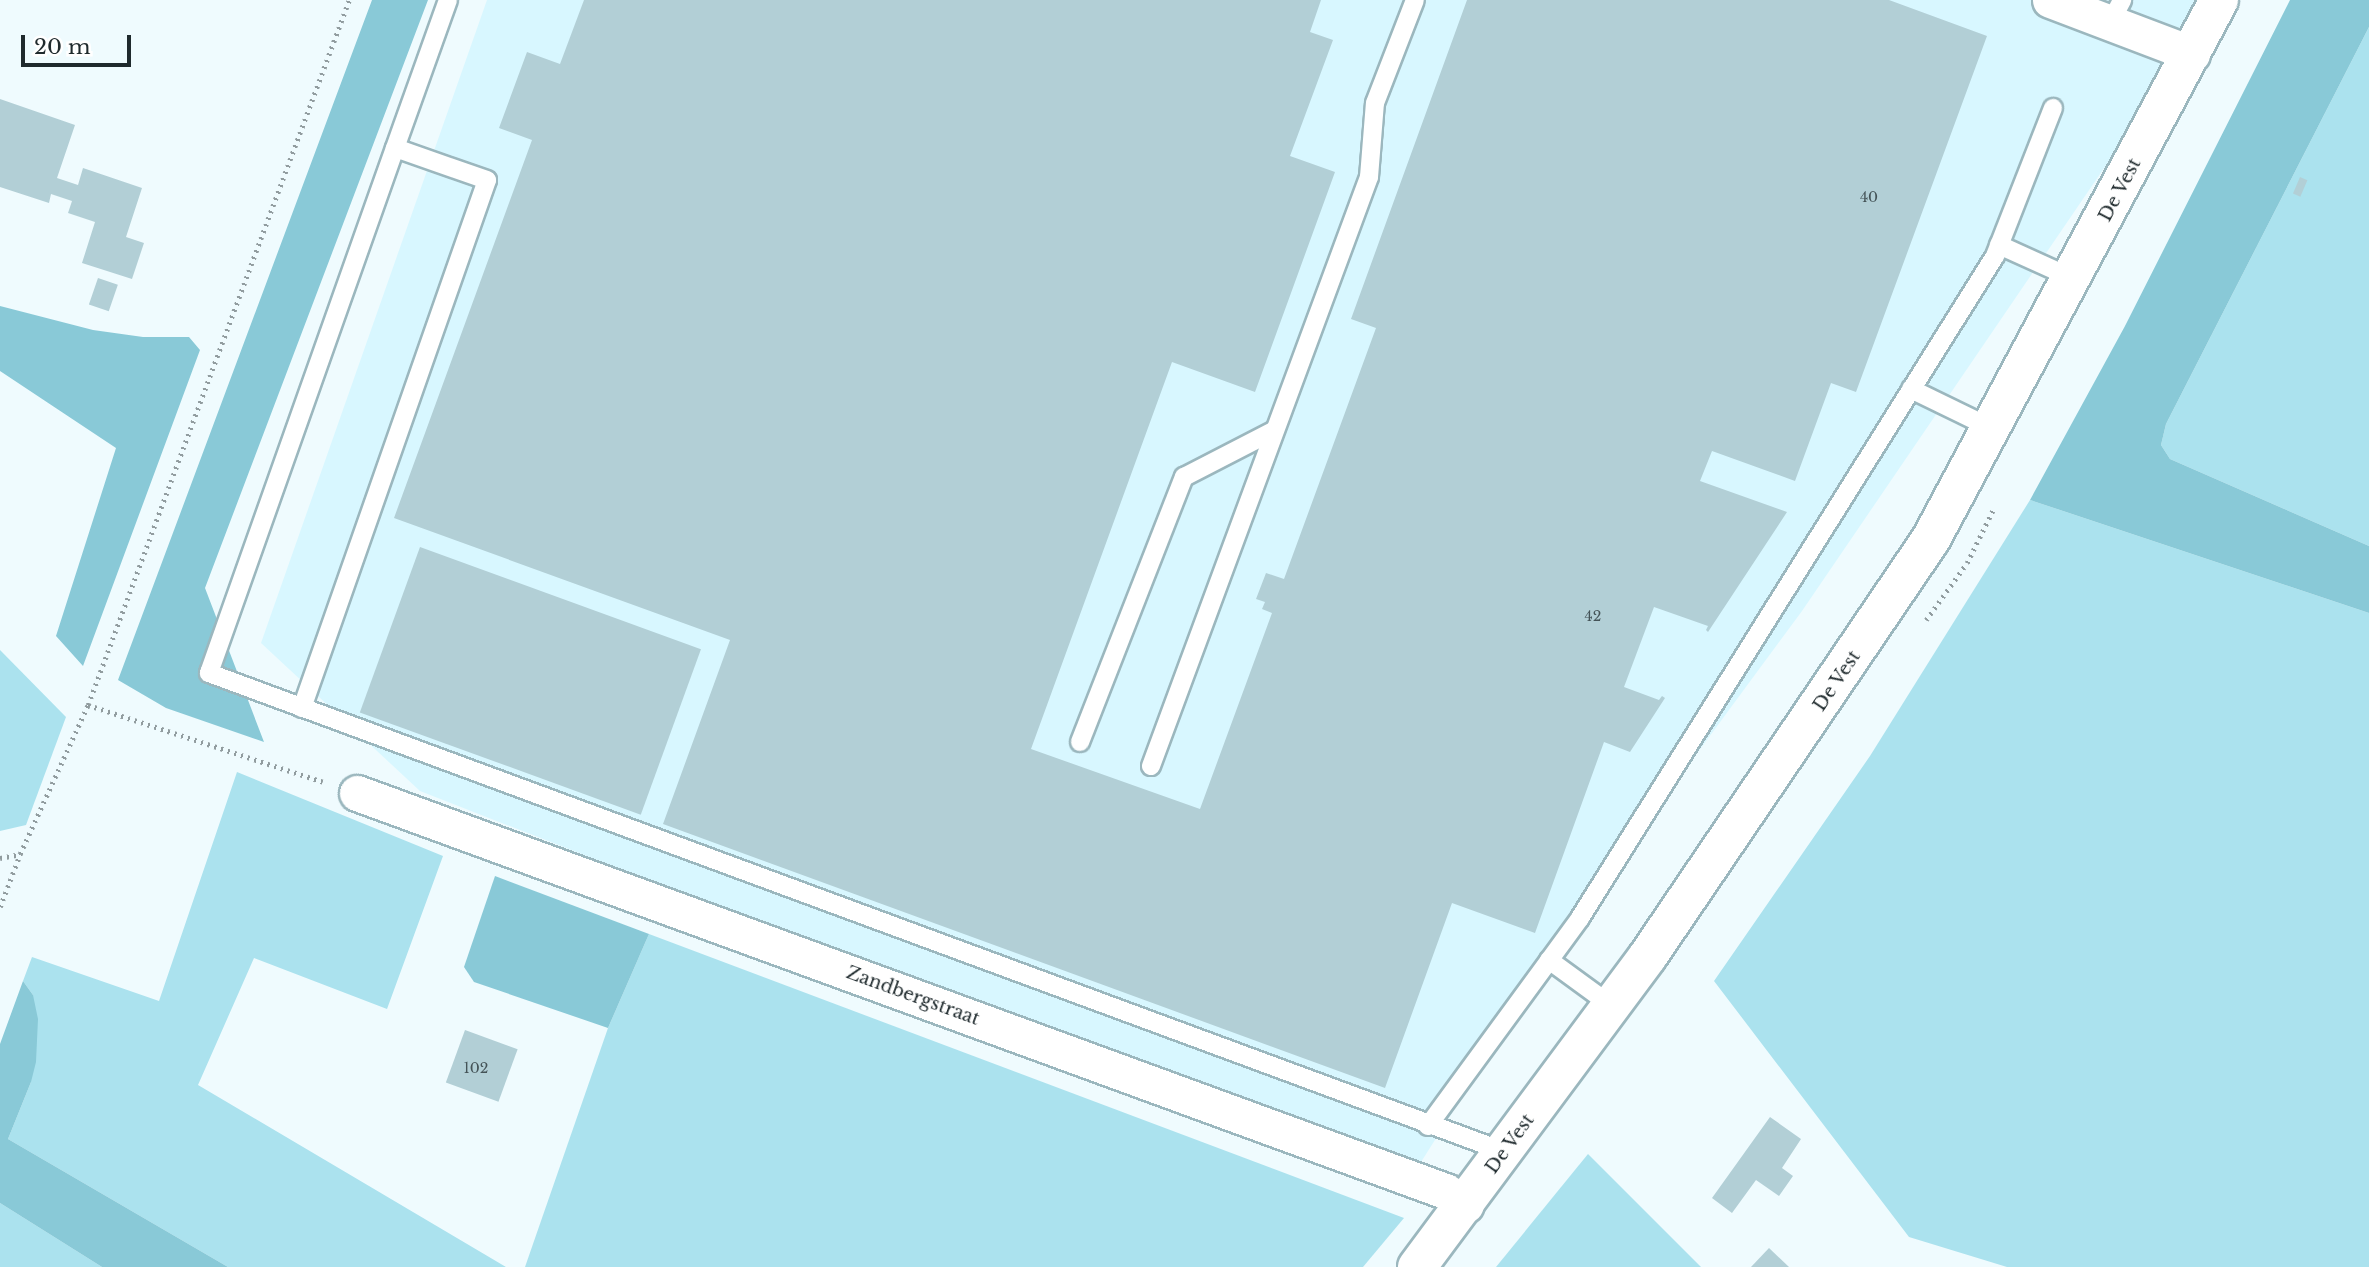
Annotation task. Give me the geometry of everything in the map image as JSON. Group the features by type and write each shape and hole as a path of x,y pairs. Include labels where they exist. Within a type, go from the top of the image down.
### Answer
{"main road":[{"name":"De Vest","path":"1418,1267 1612,1006 1931,539 2219,0"}],"street":[{"path":"2050,0 2116,11 2192,54"},
{"name":"Zandbergstraat","path":"357,793 1446,1191 1466,1205"}],"lane":[{"path":"448,0 209,673 1428,1126 1505,1152"},
{"path":"1150,766 1369,177 1375,103 1415,0"},
{"path":"1428,1126 1580,918 1912,389 1999,245 2053,108"},
{"path":"302,708 487,180 395,148"},
{"path":"1999,245 2072,278"},
{"path":"1912,389 1991,428"},
{"path":"1080,742 1184,477 1275,430"},
{"path":"1549,960 1612,1006"}],"path":[{"path":"0,907 20,854 88,705 349,0"},
{"path":"88,705 357,793"},
{"path":"0,858 20,854"}],"shaded area":[{"path":"372,0 428,0 205,588 264,742 166,708 118,680"},
{"path":"487,0 2206,0 2173,67 1802,611 1569,927 1411,1178 420,791 261,643"},
{"path":"2290,0 2369,0 2369,27 2166,424 2161,445 2170,459 2369,546 2369,613 2030,500 2125,326"},
{"path":"2369,27 2369,546 2170,459 2161,445 2166,424"},
{"path":"0,306 93,330 143,337 189,337 200,350 83,666 56,636 116,448 0,371"},
{"path":"2030,500 2369,613 2369,1267 2007,1267 1909,1237 1714,981 1870,756"},
{"path":"0,650 66,717 26,825 0,831"},
{"path":"237,772 443,856 387,1009 254,958 198,1085 506,1267 228,1267 8,1139 31,1082 33,995 23,981 32,957 159,1001"},
{"path":"495,876 649,934 608,1028 474,982 464,967"},
{"path":"649,934 1404,1218 1363,1267 525,1267 608,1028"},
{"path":"23,981 33,995 38,1019 36,1062 31,1082 8,1139 228,1267 102,1267 0,1203 0,1044"},
{"path":"1588,1154 1701,1267 1496,1267"},
{"path":"0,1203 102,1267 0,1267"}],"building":[{"path":"584,0 1321,0 1310,32 1333,40 1290,156 1335,172 1255,392 1172,362 1031,749 1200,809 1272,613 1262,609 1265,602 1256,599 1266,573 1284,579 1376,328 1351,319 1467,0 1889,0 1987,36 1856,392 1831,383 1795,481 1712,451 1700,481 1787,512 1708,632 1708,626 1654,607 1624,687 1659,700 1662,696 1665,698 1630,752 1604,742 1535,933 1452,903 1385,1088 663,824 730,640 394,518 532,140 499,128 527,52 560,64"},
{"path":"0,99 75,125 57,178 78,185 83,168 142,188 126,237 144,243 132,279 82,263 95,222 68,213 72,201 51,194 49,203 0,187"},
{"path":"2300,177 2307,180 2300,197 2293,194"},
{"path":"98,278 118,285 109,311 89,304"},
{"path":"420,547 701,649 641,815 360,712"},
{"path":"465,1030 518,1049 498,1102 446,1083"},
{"path":"1770,1117 1801,1139 1782,1168 1793,1176 1779,1196 1756,1180 1732,1213 1712,1198"},
{"path":"1769,1248 1789,1267 1751,1267"}]}
